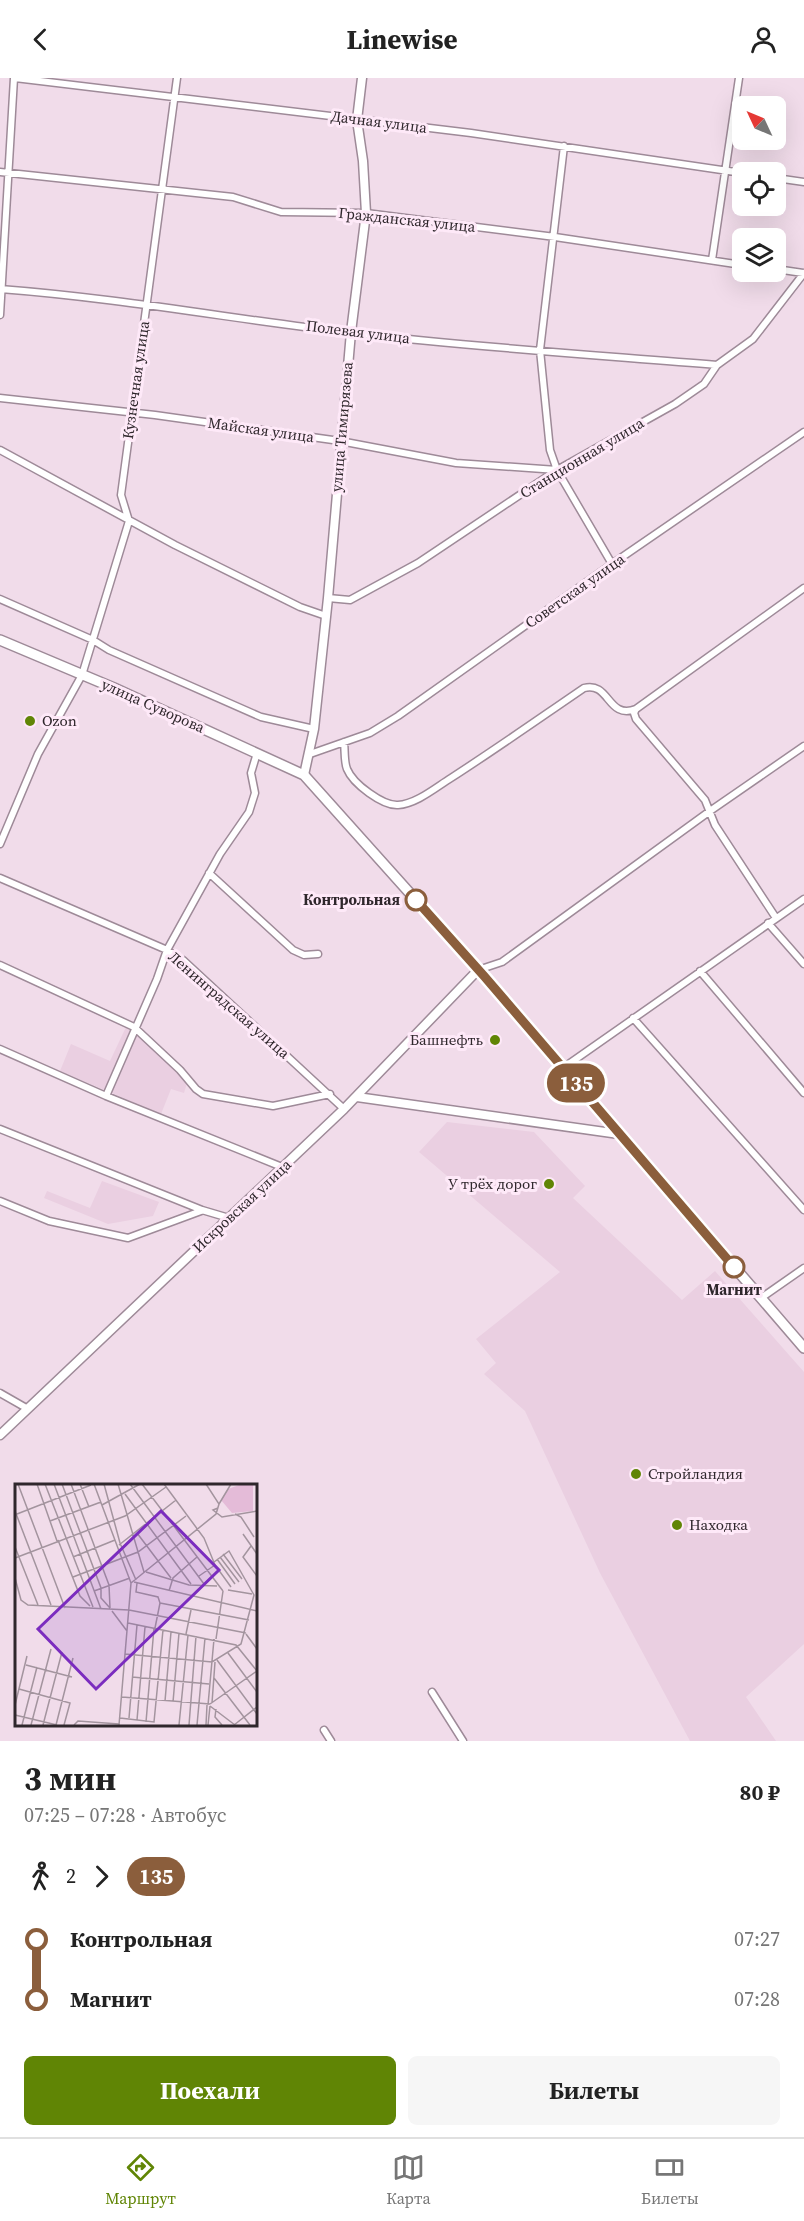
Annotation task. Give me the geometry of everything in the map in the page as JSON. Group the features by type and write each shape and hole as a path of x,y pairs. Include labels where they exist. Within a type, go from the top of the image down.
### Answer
{"main road":[{"name":"улица Тимирязева","path":"304,775 314,729 328,598 340,441 366,213 363,161 357,120 362,78"},
{"name":"улица Суворова","path":"0,640 304,775"},
{"path":"304,775 478,970 804,1348"},
{"name":"Искровская улица","path":"0,1435 357,1097 478,970"},
{"path":"357,1097 619,1134"}],"street":[{"name":"Дачная улица","path":"15,78 175,96 564,146 732,171"},
{"path":"0,315 15,78"},
{"name":"Кузнечная улица","path":"129,521 121,495 177,78"},
{"path":"712,260 739,78"},
{"path":"564,146 540,351 550,450 557,470 612,564"},
{"name":"Гражданская улица","path":"0,172 233,196 281,212 366,213 555,237 732,263"},
{"path":"786,179 804,182"},
{"path":"786,270 804,273"},
{"name":"Станционная улица","path":"328,598 350,600 418,563 557,470 675,404 704,384 717,365 753,339 804,273"},
{"name":"Полевая улица","path":"1,289 146,305 351,332 540,351 717,365"},
{"name":"Майская улица","path":"0,398 132,411 340,441 456,463 557,470"},
{"name":"Советская улица","path":"310,754 370,733 398,716 612,564 804,432"},
{"path":"0,450 129,521 300,607 326,616"},
{"path":"0,844 38,754 82,675 129,521"},
{"path":"344,742 347,769 352,777 385,804 399,805 421,797 498,748 584,688 590,686 597,688 619,711 626,713 636,709 804,588"},
{"path":"0,599 261,717 314,729"},
{"path":"636,709 634,713 636,719 705,800 715,825 776,918"},
{"path":"478,970 502,962 710,811 804,746"},
{"path":"106,1096 134,1027 157,979 167,950 220,854 249,812 255,793 251,773 257,753"},
{"path":"209,873 293,950 304,955 318,954"},
{"name":"Ленинградская улица","path":"0,878 167,950 183,960 344,1109"},
{"path":"563,1068 804,899"},
{"path":"768,923 804,964"},
{"path":"0,965 134,1027 203,1094 273,1106 330,1094"},
{"path":"700,971 804,1093"},
{"path":"633,1018 804,1210"},
{"path":"0,1049 106,1096 282,1167"},
{"path":"0,1129 202,1210 229,1218"},
{"path":"0,1201 49,1221 128,1238 202,1210"},
{"path":"761,1298 804,1268"},
{"path":"0,1393 28,1409"},
{"path":"432,1692 463,1741"},
{"path":"324,1730 331,1741"}],"shaded area":[{"path":"126,1027 133,1030 187,1083 184,1093 171,1089 161,1114 60,1071 71,1044 110,1061"},
{"path":"447,1122 534,1132 585,1186 573,1198 682,1300 715,1271 804,1372 804,1644 746,1697 776,1741 690,1741 600,1573 525,1411 484,1374 496,1363 476,1339 560,1272 419,1152"},
{"path":"102,1181 159,1202 153,1216 108,1224 44,1198 47,1191 90,1208"}],"bus line":[{"name":"135","path":"416,900 734,1267"}],"place":[{"name":"Ozon","path":"30,721"},
{"name":"Контрольная","path":"416,900"},
{"name":"Башнефть","path":"495,1040"},
{"name":"У трёх дорог","path":"549,1184"},
{"name":"Магнит","path":"734,1267"},
{"name":"Стройландия","path":"636,1474"},
{"name":"Находка","path":"677,1525"}]}
